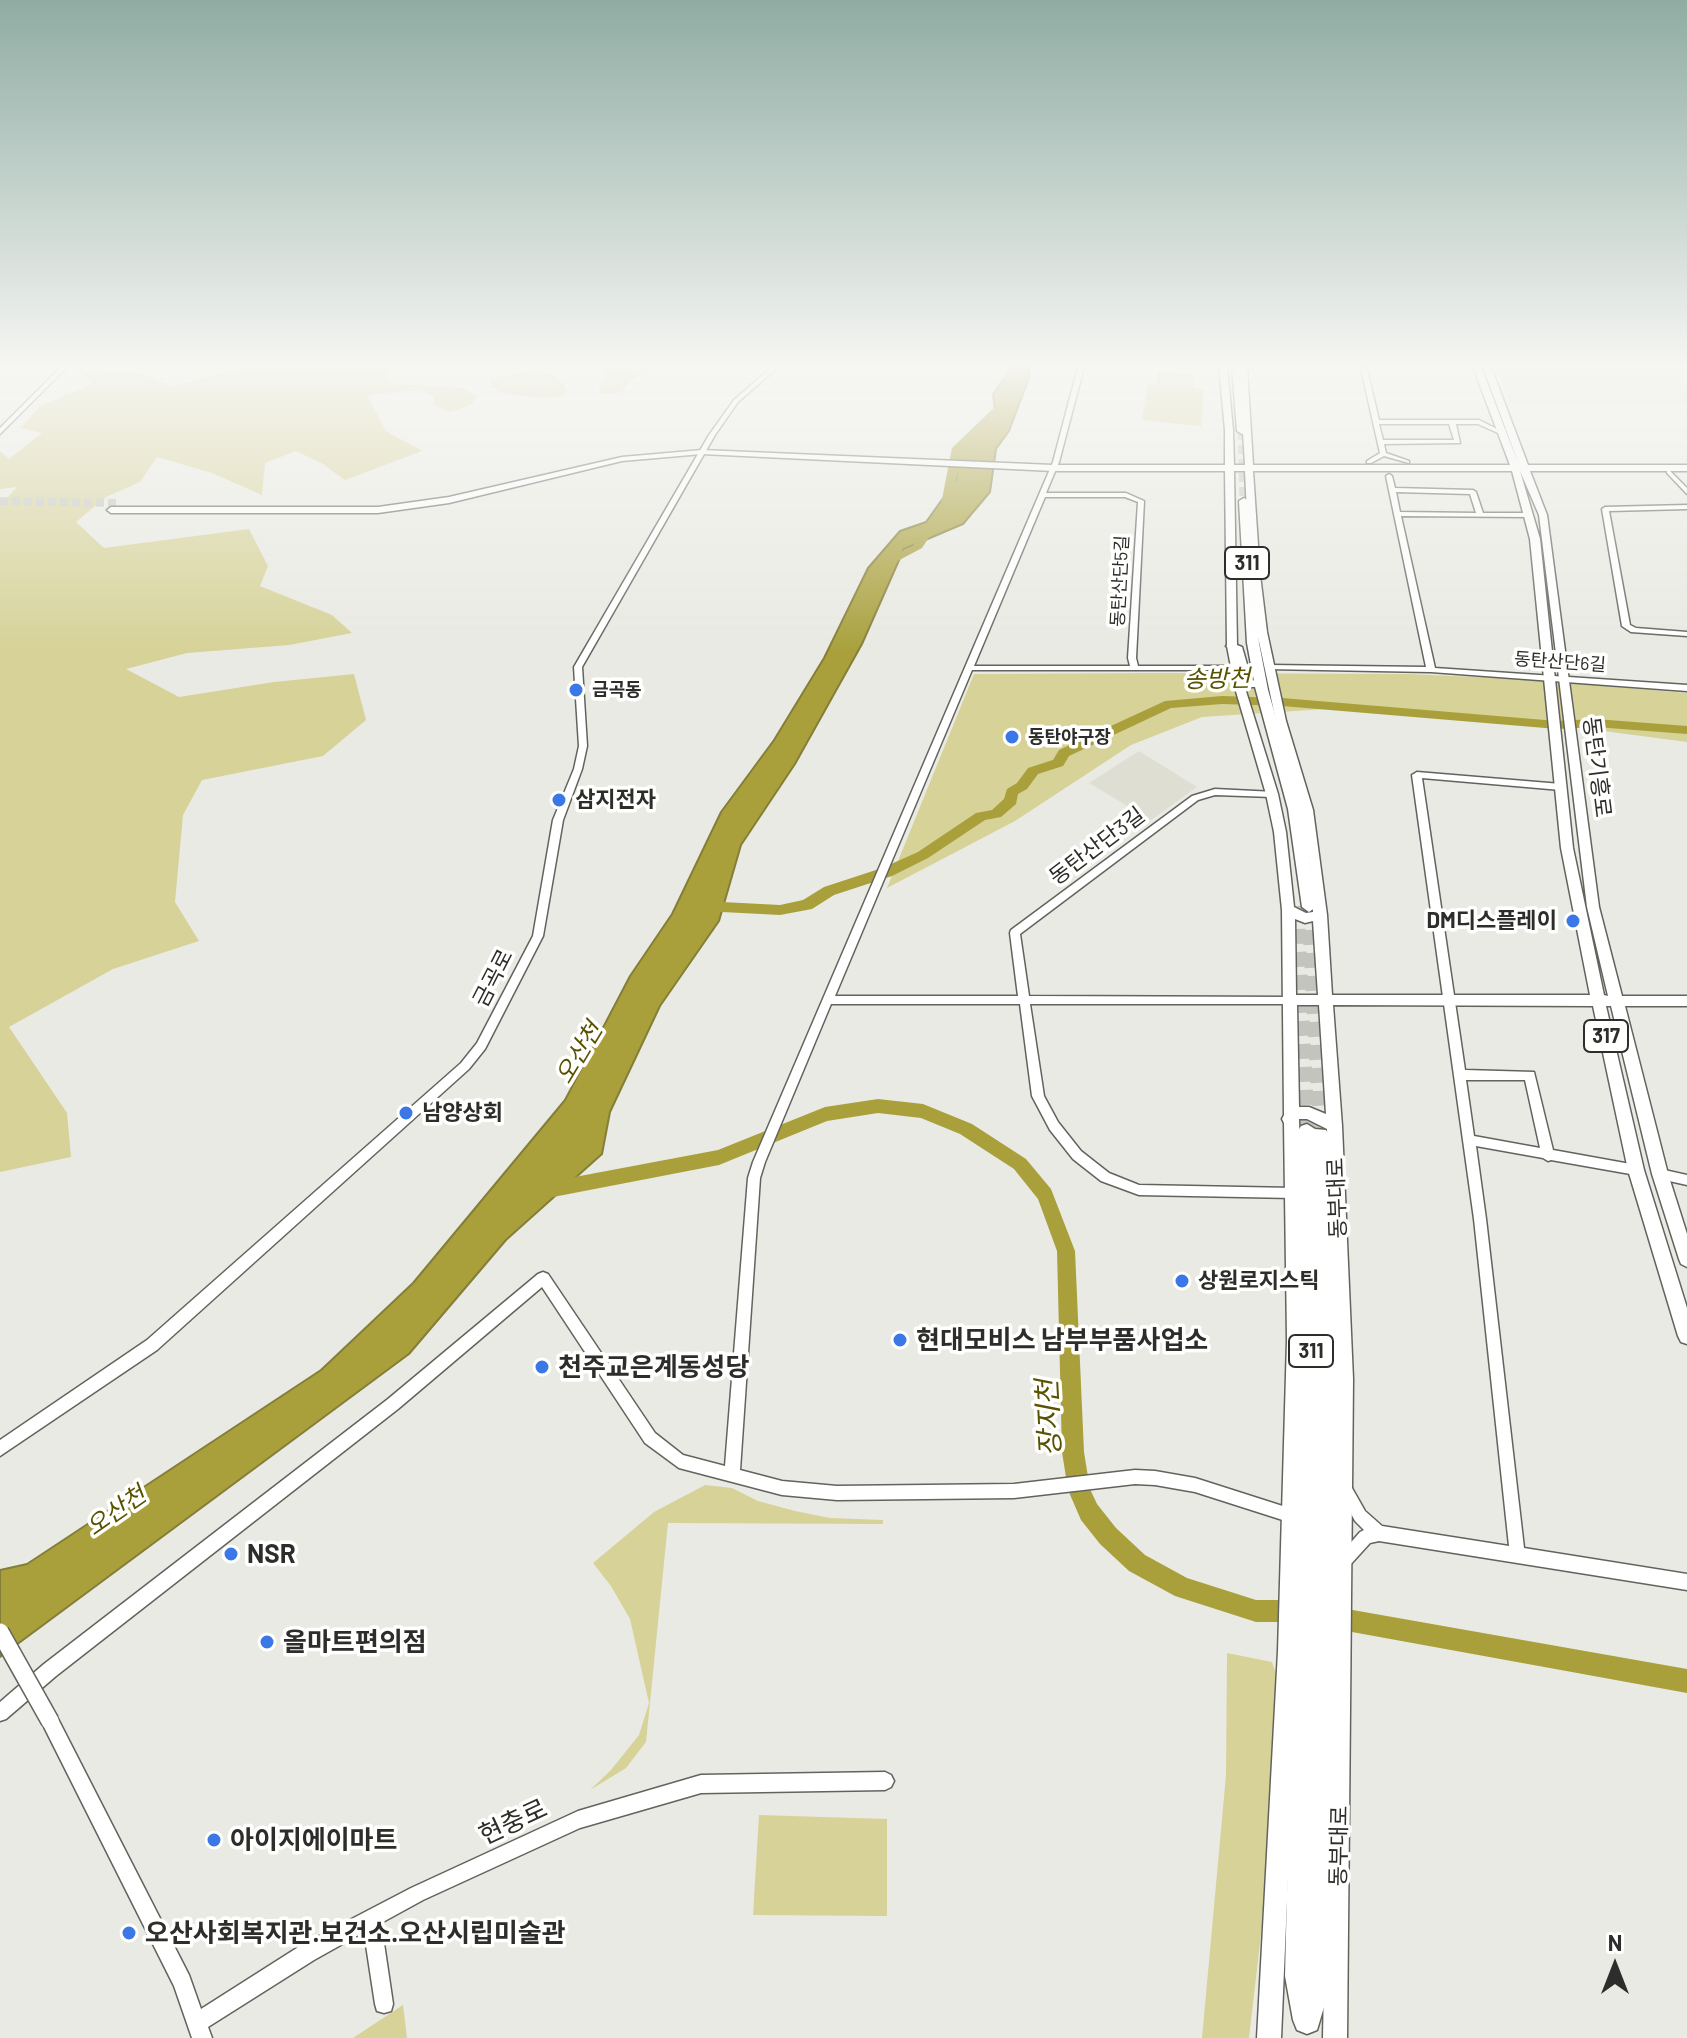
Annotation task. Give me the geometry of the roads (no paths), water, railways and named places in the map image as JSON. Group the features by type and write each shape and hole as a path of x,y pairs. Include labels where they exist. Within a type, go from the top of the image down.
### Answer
{"highway":[{"name":"동부대로","path":"1240,499 1256,688"},
{"name":"동부대로","path":"1240,499 1241,623 1276,767 1304,910"},
{"path":"1253,643 1262,632"},
{"path":"1232,646 1238,649 1245,680 1256,688"},
{"name":"동부대로","path":"1306,2029 1317,1984 1315,1656 1322,1571 1327,1350 1313,1128"}],"main road":[{"path":"113,506 319,512 391,509 458,498 609,462"},
{"path":"990,462 1398,467 1687,465"},
{"path":"1365,465 1406,462"},
{"path":"1411,462 1519,465"},
{"name":"동탄기흥로","path":"1517,462 1529,515 1552,709 1561,730 1593,907 1660,1174 1687,1259"},
{"name":"동탄기흥로","path":"1518,462 1545,526 1567,710 1561,730 1561,787 1574,891 1636,1170 1687,1336"},
{"name":"동부대로","path":"1229,464 1240,499 1269,667 1256,688"},
{"name":"동부대로","path":"1250,464 1240,499 1232,646 1236,668 1256,688 1307,810 1304,910 1290,1000 1313,1128 1344,1379 1342,1478 1322,1571 1315,1656 1269,2038"},
{"name":"동부대로","path":"1262,706 1272,794 1280,832 1304,910 1326,1000 1313,1128 1293,1193 1296,1340 1292,1516 1322,1571"},
{"path":"1290,1000 1684,1000"},
{"name":"동부대로","path":"1315,1656 1335,2038"}],"street":[{"name":"금곡로","path":"0,1449 152,1345 454,1076 481,1046 538,936 558,820 578,769 583,746 578,667 696,462"},
{"path":"732,1475 754,1178 759,1162 1055,462"},
{"path":"1365,465 1370,462"},
{"path":"1365,465 1389,476"},
{"path":"1389,476 1398,467"},
{"path":"1669,472 1687,492"},
{"path":"1389,476 1431,670"},
{"path":"1392,490 1473,492 1480,513"},
{"name":"동탄산단5길","path":"1042,495 1126,495 1141,501 1132,658 1135,668"},
{"path":"1687,507 1605,509 1626,626 1634,630 1687,634"},
{"path":"1397,514 1529,515"},
{"name":"동탄산단6길","path":"1269,667 1431,670 1687,688"},
{"path":"968,668 1236,668"},
{"path":"1517,1553 1469,1140 1417,775 1561,787"},
{"name":"동탄산단3길","path":"1024,1000 1015,933 1195,798 1215,792 1272,794"},
{"path":"828,1000 1290,1000"},
{"path":"1024,1000 1038,1096 1054,1126 1091,1168 1121,1185 1139,1190 1293,1193"},
{"path":"1460,1075 1530,1075 1548,1156"},
{"path":"1469,1140 1636,1170"},
{"path":"1660,1174 1687,1180"},
{"path":"0,1713 50,1670 381,1414 543,1278 650,1438 679,1461 782,1488 837,1493 1044,1488 1135,1477 1195,1485 1292,1516"},
{"path":"1342,1478 1350,1501 1379,1533"},
{"path":"1322,1571 1365,1537 1379,1533 1687,1582"},
{"path":"0,1632 50,1721 182,1982 199,2030"},
{"name":"현충로","path":"199,2030 307,1953 417,1894 578,1820 701,1784 885,1781"},
{"path":"371,1918 384,2004"}],"water":[{"name":"오산천","path":"958,462 994,462 990,492 963,524 904,549 862,644 795,764 741,845 719,921 660,1006 610,1112 602,1154 506,1240 409,1354 0,1657 0,1570 27,1564 321,1370 413,1283 565,1100 630,976 672,914 721,812 774,740 824,658 868,568 900,531 926,522 956,480"}],"waterway":[{"name":"오산천","path":"886,563 917,548 946,504 954,462"},
{"name":"송방천","path":"703,906 780,910 807,905 829,891 887,872 923,855 981,816 996,814 1011,801 1012,792 1022,786 1033,771 1058,763 1064,753 1169,704 1222,700 1282,702 1557,725 1595,723 1687,730"},
{"name":"장지천","path":"548,1190 719,1157 825,1114 878,1106 923,1111 966,1129 1020,1164 1045,1195 1066,1251 1073,1452 1079,1490 1089,1512 1108,1536 1137,1563 1183,1588 1256,1611 1300,1611"},
{"name":"장지천","path":"1330,1617 1687,1681"}],"tunnel":[{"path":"1243,462 1244,501"},
{"path":"0,501 116,503"},
{"path":"1297,906 1307,1126"},
{"path":"1309,907 1320,1126"},
{"path":"1319,1124 1320,1135"},
{"path":"1307,1126 1307,1131"}],"place":[{"name":"금곡동","path":"576,690"},
{"name":"동탄야구장","path":"1012,737"},
{"name":"삼지전자","path":"559,800"},
{"name":"DM디스플레이","path":"1573,921"},
{"name":"남양상회","path":"406,1113"},
{"name":"상원로지스틱","path":"1182,1281"},
{"name":"현대모비스 남부부품사업소","path":"900,1340"},
{"name":"천주교은계동성당","path":"542,1367"},
{"name":"NSR","path":"231,1554"},
{"name":"올마트편의점","path":"267,1642"},
{"name":"아이지에이마트","path":"214,1840"},
{"name":"오산사회복지관.보건소.오산시립미술관","path":"129,1933"}]}
